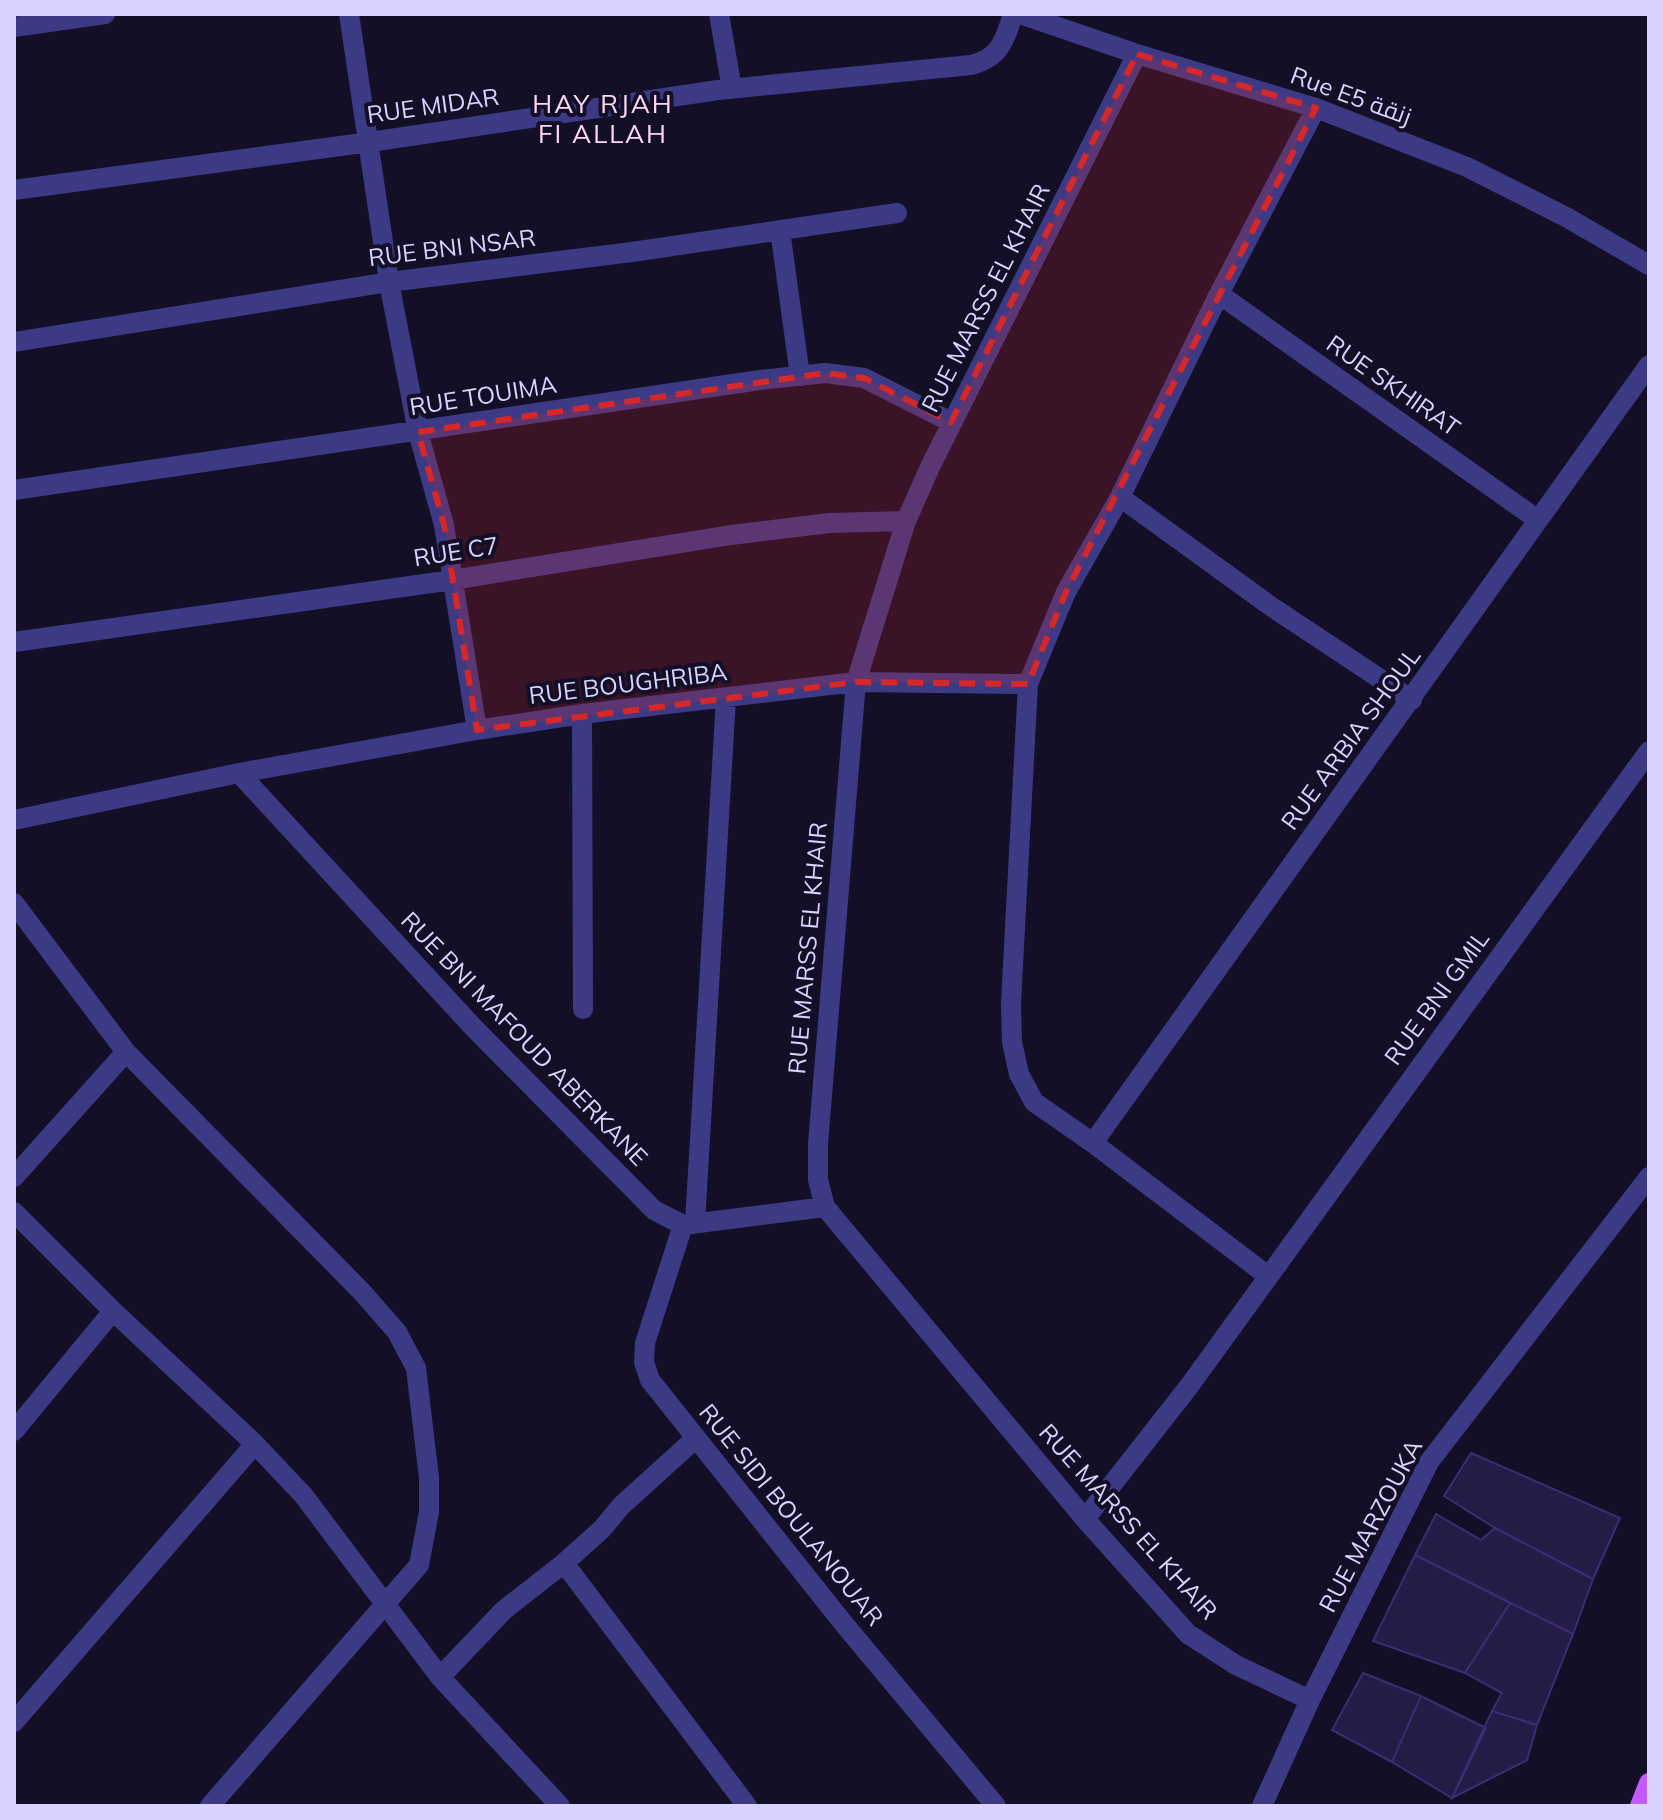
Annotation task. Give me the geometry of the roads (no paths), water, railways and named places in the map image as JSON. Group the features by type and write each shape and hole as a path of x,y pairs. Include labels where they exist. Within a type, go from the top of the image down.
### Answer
{"main road":[{"path":"1640,1806 1649,1783"}],"street":[{"path":"14,27 105,14"},
{"path":"349,14 389,282 418,432 444,525 477,730"},
{"path":"719,14 732,89"},
{"name":"RUE MIDAR","path":"14,190 732,89 971,65 985,62 999,50 1013,14"},
{"name":"Rue E5 زنقة","path":"1020,14 1137,54 1316,108 1467,167 1566,217 1649,265"},
{"name":"RUE MARSS EL KHAIR","path":"1137,54 951,422 906,521 856,682 818,1144 818,1180 825,1207 1085,1519 1188,1634 1236,1665 1310,1700"},
{"path":"1268,1276 1034,1102 1019,1074 1012,1042 1011,1003 1028,684 1066,592 1120,497 1219,294 1316,108"},
{"name":"RUE BNI NSAR","path":"14,342 389,282 632,252 897,213"},
{"path":"780,230 800,376"},
{"name":"RUE SKHIRAT","path":"1219,294 1538,520"},
{"name":"RUE ARBIA SHOUL","path":"1093,1143 1649,365"},
{"name":"RUE TOUIMA","path":"14,490 825,373 864,378 951,422"},
{"path":"1120,497 1269,605 1412,700"},
{"name":"RUE C7","path":"14,642 452,580 731,535 829,523 906,521"},
{"name":"RUE BOUGHRIBA","path":"14,820 239,773 582,714 856,682 1028,684"},
{"path":"726,698 689,1224 825,1207"},
{"path":"582,714 583,1009"},
{"name":"RUE BNI GMIL","path":"1085,1519 1190,1385 1649,751"},
{"name":"RUE BNI MAFOUD ABERKANE","path":"239,773 473,1027 641,1199 668,1219 689,1224"},
{"path":"14,903 126,1052 362,1292 397,1332 416,1368 429,1478 429,1512 419,1565 210,1806"},
{"path":"14,1177 126,1052"},
{"name":"RUE MARZOUKA","path":"1262,1806 1310,1700 1429,1462 1649,1177"},
{"path":"14,1212 113,1311 255,1444 304,1496 440,1677 560,1806"},
{"name":"RUE SIDI BOULANOUAR","path":"689,1224 645,1343 644,1362 650,1380 844,1624 996,1806"},
{"path":"14,1431 113,1311"},
{"path":"440,1677 504,1610 602,1529 621,1506 696,1438"},
{"path":"14,1722 255,1444"},
{"path":"564,1563 747,1806"}],"district":[{"name":"HAY RJAH FI ALLAH","path":"603,119"}]}
